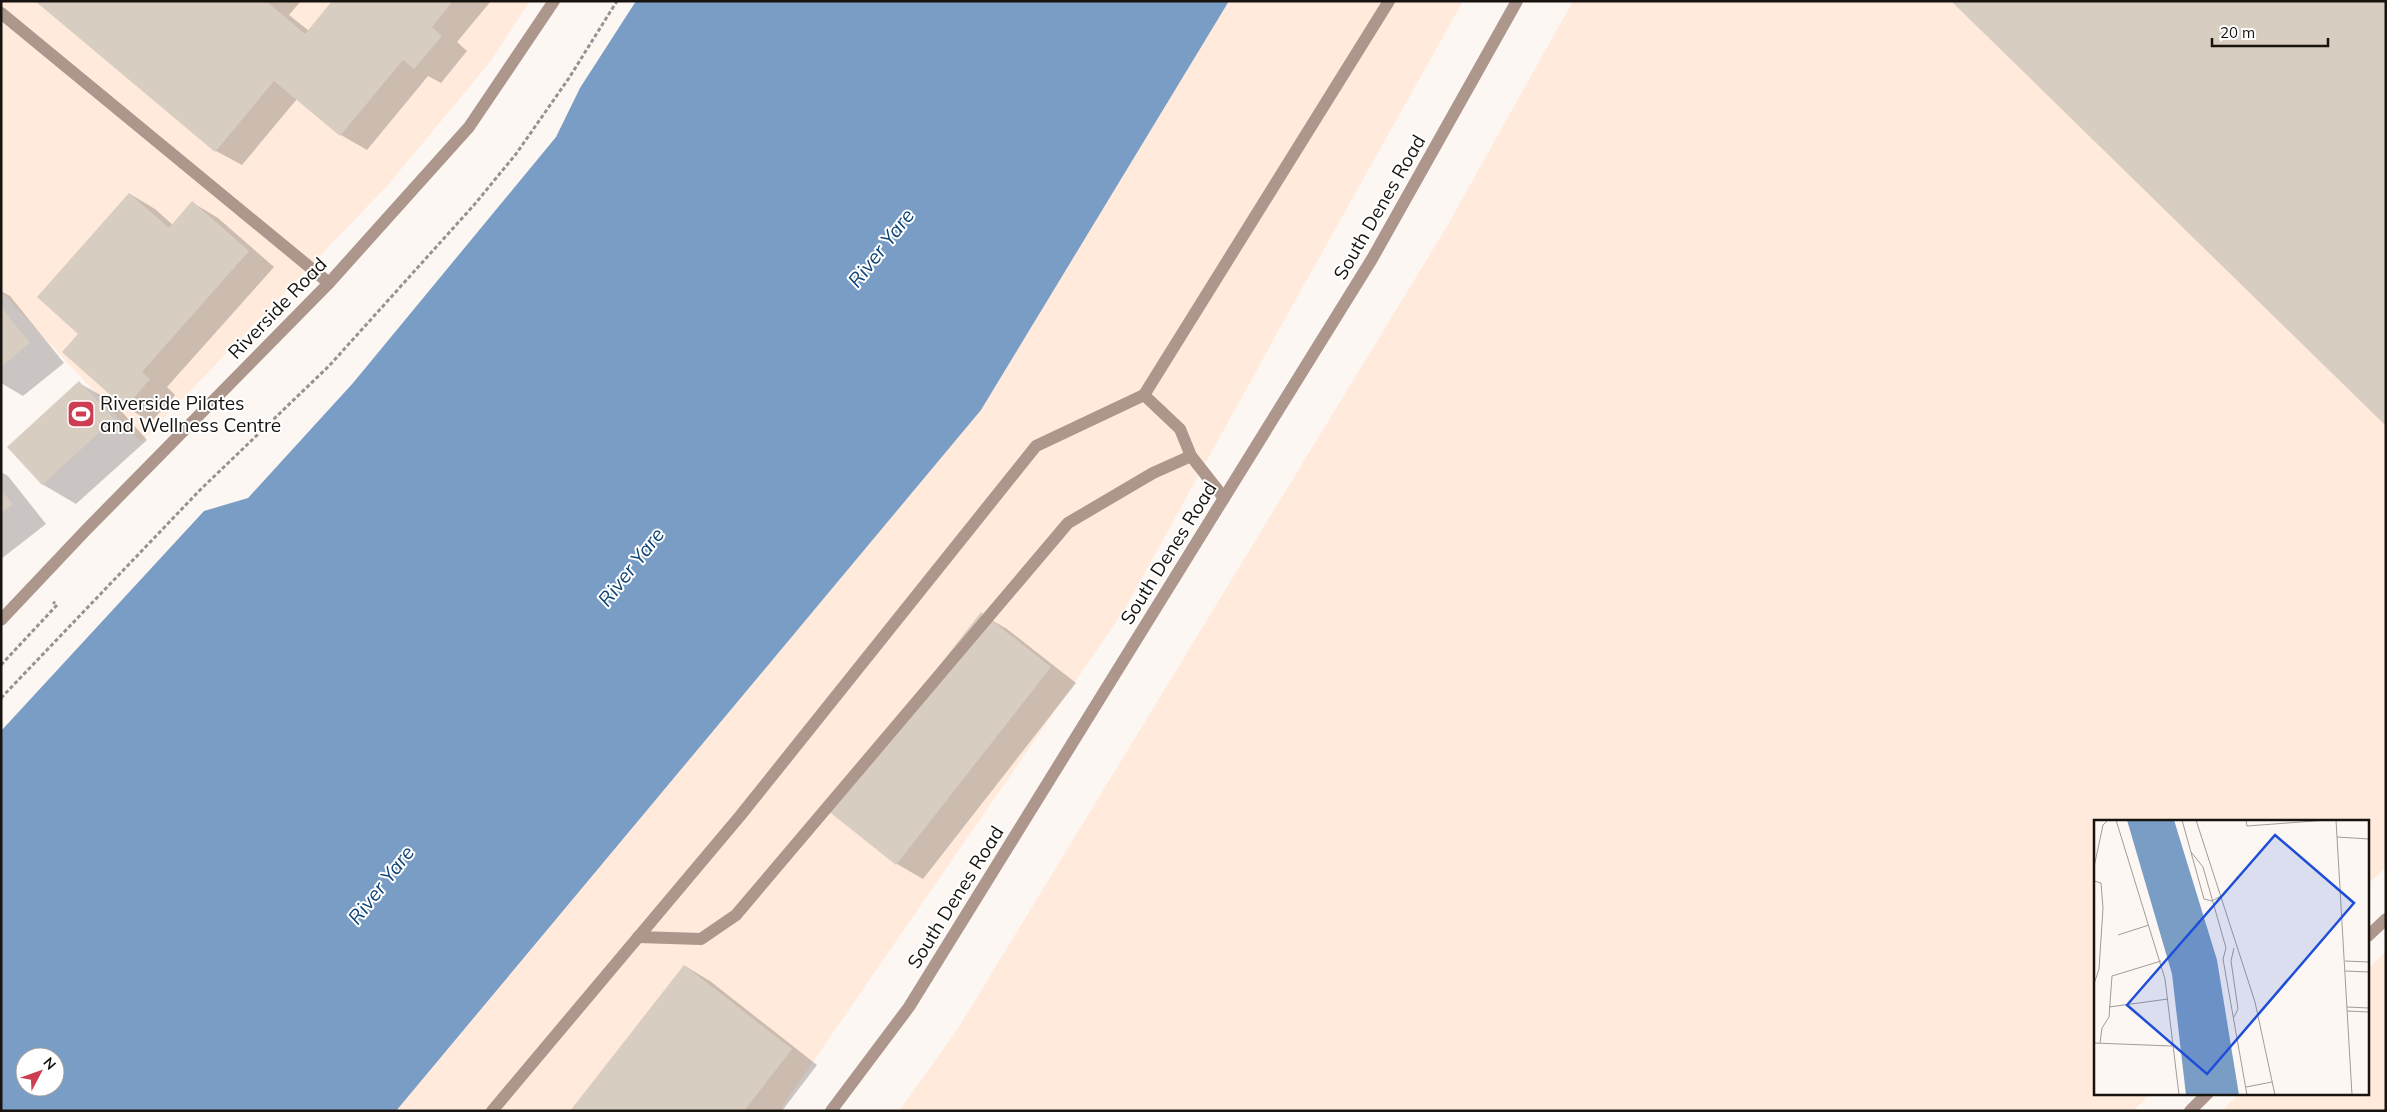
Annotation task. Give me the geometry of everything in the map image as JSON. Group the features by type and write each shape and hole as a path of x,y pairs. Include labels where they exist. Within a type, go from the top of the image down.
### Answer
{"street":[{"name":"Riverside Road","path":"1,620 93,522 329,283 469,127 554,1"},
{"path":"492,1111 740,816 1036,446 1144,395 1389,1"},
{"name":"South Denes Road","path":"831,1111 909,1007 1372,259 1517,1"},
{"path":"1,13 329,283"},
{"path":"1144,395 1180,429 1191,456 1224,498"},
{"path":"638,937 702,939 736,915 1068,523 1153,473 1191,456"},
{"path":"2370,934 2386,919"},
{"path":"2190,1111 2207,1094"}],"path":[{"path":"1,698 200,490 329,366 468,212 516,154 569,78 617,1"}],"shaded area":[{"path":"1,1 530,1 490,62 388,185 141,442 1,291"},
{"path":"1229,1 1463,1 1123,612 779,1111 396,1111 981,410"},
{"path":"1573,1 2386,1 2386,867 2370,882 2370,820 2094,820 2094,1094 2150,1094 2133,1111 899,1111 957,1030 1446,228"},
{"path":"2386,952 2386,1111 2221,1111 2239,1094 2370,1094 2370,967"}],"water":[{"name":"River Yare","path":"636,1 1229,1 981,410 396,1111 1,1111 1,731 204,511 248,498 353,383 556,137 580,88"}],"building":[{"path":"35,1 266,1 305,34 332,1 453,1 432,27 442,36 414,69 403,60 340,136 274,81 215,152"},
{"path":"1951,1 2386,1 2386,426"},
{"path":"129,193 169,228 192,201 249,251 142,372 150,379 125,408 62,352 78,334 37,297"},
{"path":"1,307 30,343 1,367"},
{"path":"79,381 114,419 42,485 7,447"},
{"path":"1,490 13,504 1,513"},
{"path":"981,612 1051,667 896,865 827,810"},
{"path":"684,965 792,1049 744,1111 570,1111"}],"place":[{"name":"Riverside Pilates and Wellness Centre","path":"81,414"}]}
